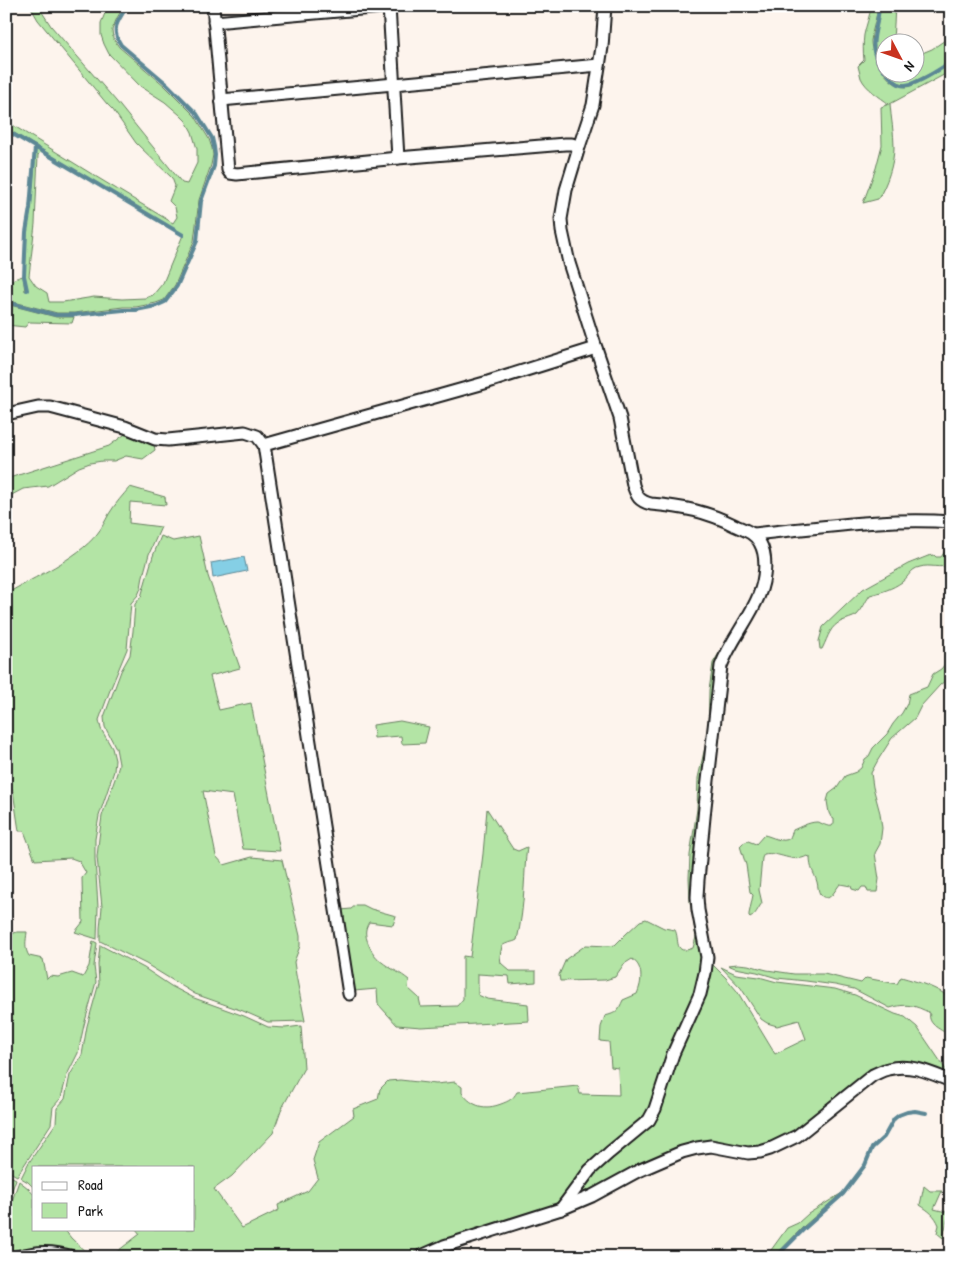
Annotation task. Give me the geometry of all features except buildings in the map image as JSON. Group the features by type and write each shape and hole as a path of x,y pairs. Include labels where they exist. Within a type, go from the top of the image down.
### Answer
{"street":[{"path":"213,6 228,170 232,174 565,144 579,147"},
{"path":"214,22 395,6"},
{"path":"561,1209 590,1170 649,1120 655,1109 673,1054 700,994 707,957 697,897 704,807 721,666 726,652 759,594 764,570 763,550 760,542 753,534 716,516 691,509 645,503 636,494 620,418 569,263 561,219 566,190 593,105 602,47 605,6"},
{"path":"389,7 398,158"},
{"path":"221,100 598,65"},
{"path":"264,444 488,382 596,348"},
{"path":"6,412 11,413 38,407 50,407 125,427 155,439 177,439 245,432 257,436 264,444 349,994"},
{"path":"753,534 914,521 951,522"},
{"path":"419,1257 444,1246 561,1209 592,1196 638,1171 682,1152 711,1146 748,1153 760,1152 783,1144 810,1127 873,1076 887,1069 917,1068 951,1081"},
{"path":"17,1257 47,1251 73,1257"}],"green space":[{"path":"30,6 43,6 40,9 51,26 116,101 182,183 187,184 197,163 197,149 192,132 186,121 165,102 140,86 109,54 104,44 101,35 101,23 108,6 124,6 112,30 113,38 119,47 165,86 195,116 209,139 213,155 199,200 194,241 175,285 164,300 136,307 57,313 6,300 8,284 14,279 23,276 25,291 27,290 25,275 27,231 36,149 41,152 38,155 35,224 29,276 36,286 47,293 49,302 63,302 94,297 145,298 153,295 163,283 183,235 6,128 6,121 173,223 177,217 175,207 169,201 175,186 172,178 136,143 113,110 38,20"},
{"path":"871,6 878,6 871,41 874,55 874,82 893,82 899,86 906,87 924,82 924,80 951,64 951,71 890,104 894,136 894,153 891,167 878,199 863,203 882,145 881,107 889,104 866,86 861,78 858,66 864,60 864,35"},
{"path":"880,6 895,6 894,32 876,32"},
{"path":"951,36 951,61 924,76 924,52"},
{"path":"898,82 913,82 907,85"},
{"path":"6,304 56,317 74,317 72,323 29,322 25,327 6,325"},
{"path":"128,432 153,440 155,450 143,459 126,456 114,461 90,463 79,467 48,486 23,489 6,498 6,479 109,446"},
{"path":"130,487 165,497 166,505 130,502 129,523 161,527 149,554 141,588 131,603 127,649 99,720 101,729 112,748 115,760 114,771 99,816 95,839 98,907 97,939 75,932 83,922 82,878 86,873 79,861 71,858 35,860 24,831 19,831 13,791 6,785 6,594 78,552 99,532 114,507"},
{"path":"161,536 173,541 199,536 208,576 240,668 210,676 219,710 251,703 280,851 243,849 233,795 203,791 216,856 224,865 252,857 282,860 300,936 300,946 294,962 305,1021 268,1022 195,994 146,964 100,941 102,907 97,857 99,838 102,816 119,764 116,748 105,727 104,717 121,671 130,655 135,604 141,597"},
{"path":"951,547 951,565 917,568 898,584 887,590 870,595 857,615 835,626 822,649 820,649 819,641 823,627 863,589 908,564 928,556 941,557"},
{"path":"725,649 699,837 704,948 703,974 652,1111 560,1205 441,1244 412,1257 110,1257 140,1234 137,1230 195,1230 195,1166 32,1166 32,1186 21,1178 28,1164 56,1123 57,1108 65,1099 70,1075 82,1055 87,1026 99,983 100,945 144,968 171,986 194,998 268,1027 285,1028 301,1026 304,1068 281,1110 273,1133 232,1176 214,1189 242,1228 279,1210 278,1205 308,1191 318,1178 313,1160 319,1142 354,1116 353,1109 378,1099 380,1089 388,1081 400,1080 436,1084 455,1082 462,1087 462,1093 466,1098 475,1104 485,1107 506,1102 517,1092 578,1086 580,1094 619,1095 618,1068 611,1067 609,1042 600,1041 601,1027 605,1016 617,1011 623,1000 637,994 641,980 639,966 632,959 624,964 615,977 605,980 560,981 559,975 566,959 586,945 615,945 640,921 646,919 664,928 675,930 678,945 682,950 693,948 696,937 690,902 690,855 697,809 698,778 708,734 709,690 713,663 719,653"},
{"path":"950,658 951,676 921,706 915,718 892,738 871,773 882,828 880,844 875,853 879,879 877,892 868,892 866,887 862,887 859,891 852,889 851,886 840,884 832,895 828,898 824,897 819,891 811,868 810,857 796,859 775,854 764,854 759,890 762,903 750,918 749,914 753,895 750,892 746,865 740,846 748,841 756,844 764,835 787,840 790,838 793,830 811,823 817,822 832,826 834,819 829,813 827,801 829,794 837,788 845,776 861,768 873,748 887,734 902,713 907,704 909,694 927,687 933,674 941,669"},
{"path":"400,721 429,727 425,743 402,744 401,736 374,738 373,725"},
{"path":"487,809 513,849 518,851 527,847 520,927 517,940 502,946 501,963 510,971 536,971 536,982 510,984 509,976 478,974 478,995 487,999 528,1004 529,1021 421,1027 397,1025 378,1004 377,989 354,991 341,910 351,909 356,905 363,905 396,916 393,925 369,922 366,935 370,948 379,960 409,980 408,988 419,998 421,1007 457,1006 463,999 463,956 470,957"},
{"path":"17,932 27,932 27,953 29,956 43,959 47,979 50,976 58,977 72,973 83,977 89,966 93,941 97,943 94,966 96,982 78,1053 67,1075 61,1098 53,1107 51,1124 17,1176 6,1170 6,936"},
{"path":"708,960 737,991 775,1054 806,1039 799,1020 777,1026 761,1019 741,988 721,967 736,974 777,982 835,989 855,995 905,1017 917,1027 949,1074 948,1076 901,1063 791,1136 752,1149 695,1144 575,1198 595,1169 645,1129"},
{"path":"738,964 794,974 824,974 861,983 866,978 897,984 901,977 921,983 951,998 951,1036 933,1024 930,1013 920,1008 906,1005 890,1008 854,989 777,978 728,965"},
{"path":"6,1174 16,1179 6,1207"},
{"path":"19,1181 32,1193 32,1230 65,1230 91,1257 81,1257 68,1253 24,1252 6,1257 6,1218"},
{"path":"924,1186 930,1191 942,1191 934,1209 946,1212 951,1204 951,1214 947,1220 943,1238 937,1233 939,1225 936,1218 920,1205"},
{"path":"842,1193 804,1226 774,1257 766,1257 787,1228 798,1223 808,1214"}],"water":[{"path":"244,557 247,571 213,578 211,563"}],"waterway":[{"path":"6,302 56,315 136,310 156,306 165,302 177,286 197,241 201,201 214,166 215,155 212,138 197,114 167,84 121,45 116,34 116,25 127,6"},
{"path":"875,32 879,6"},
{"path":"874,39 874,50"},
{"path":"924,78 951,62"},
{"path":"896,82 901,85 916,82"},
{"path":"6,130 183,235"},
{"path":"27,290 24,276 26,232 35,147"},
{"path":"776,1257 843,1194 865,1165 872,1148 884,1137 894,1119 907,1112 926,1113"}]}
